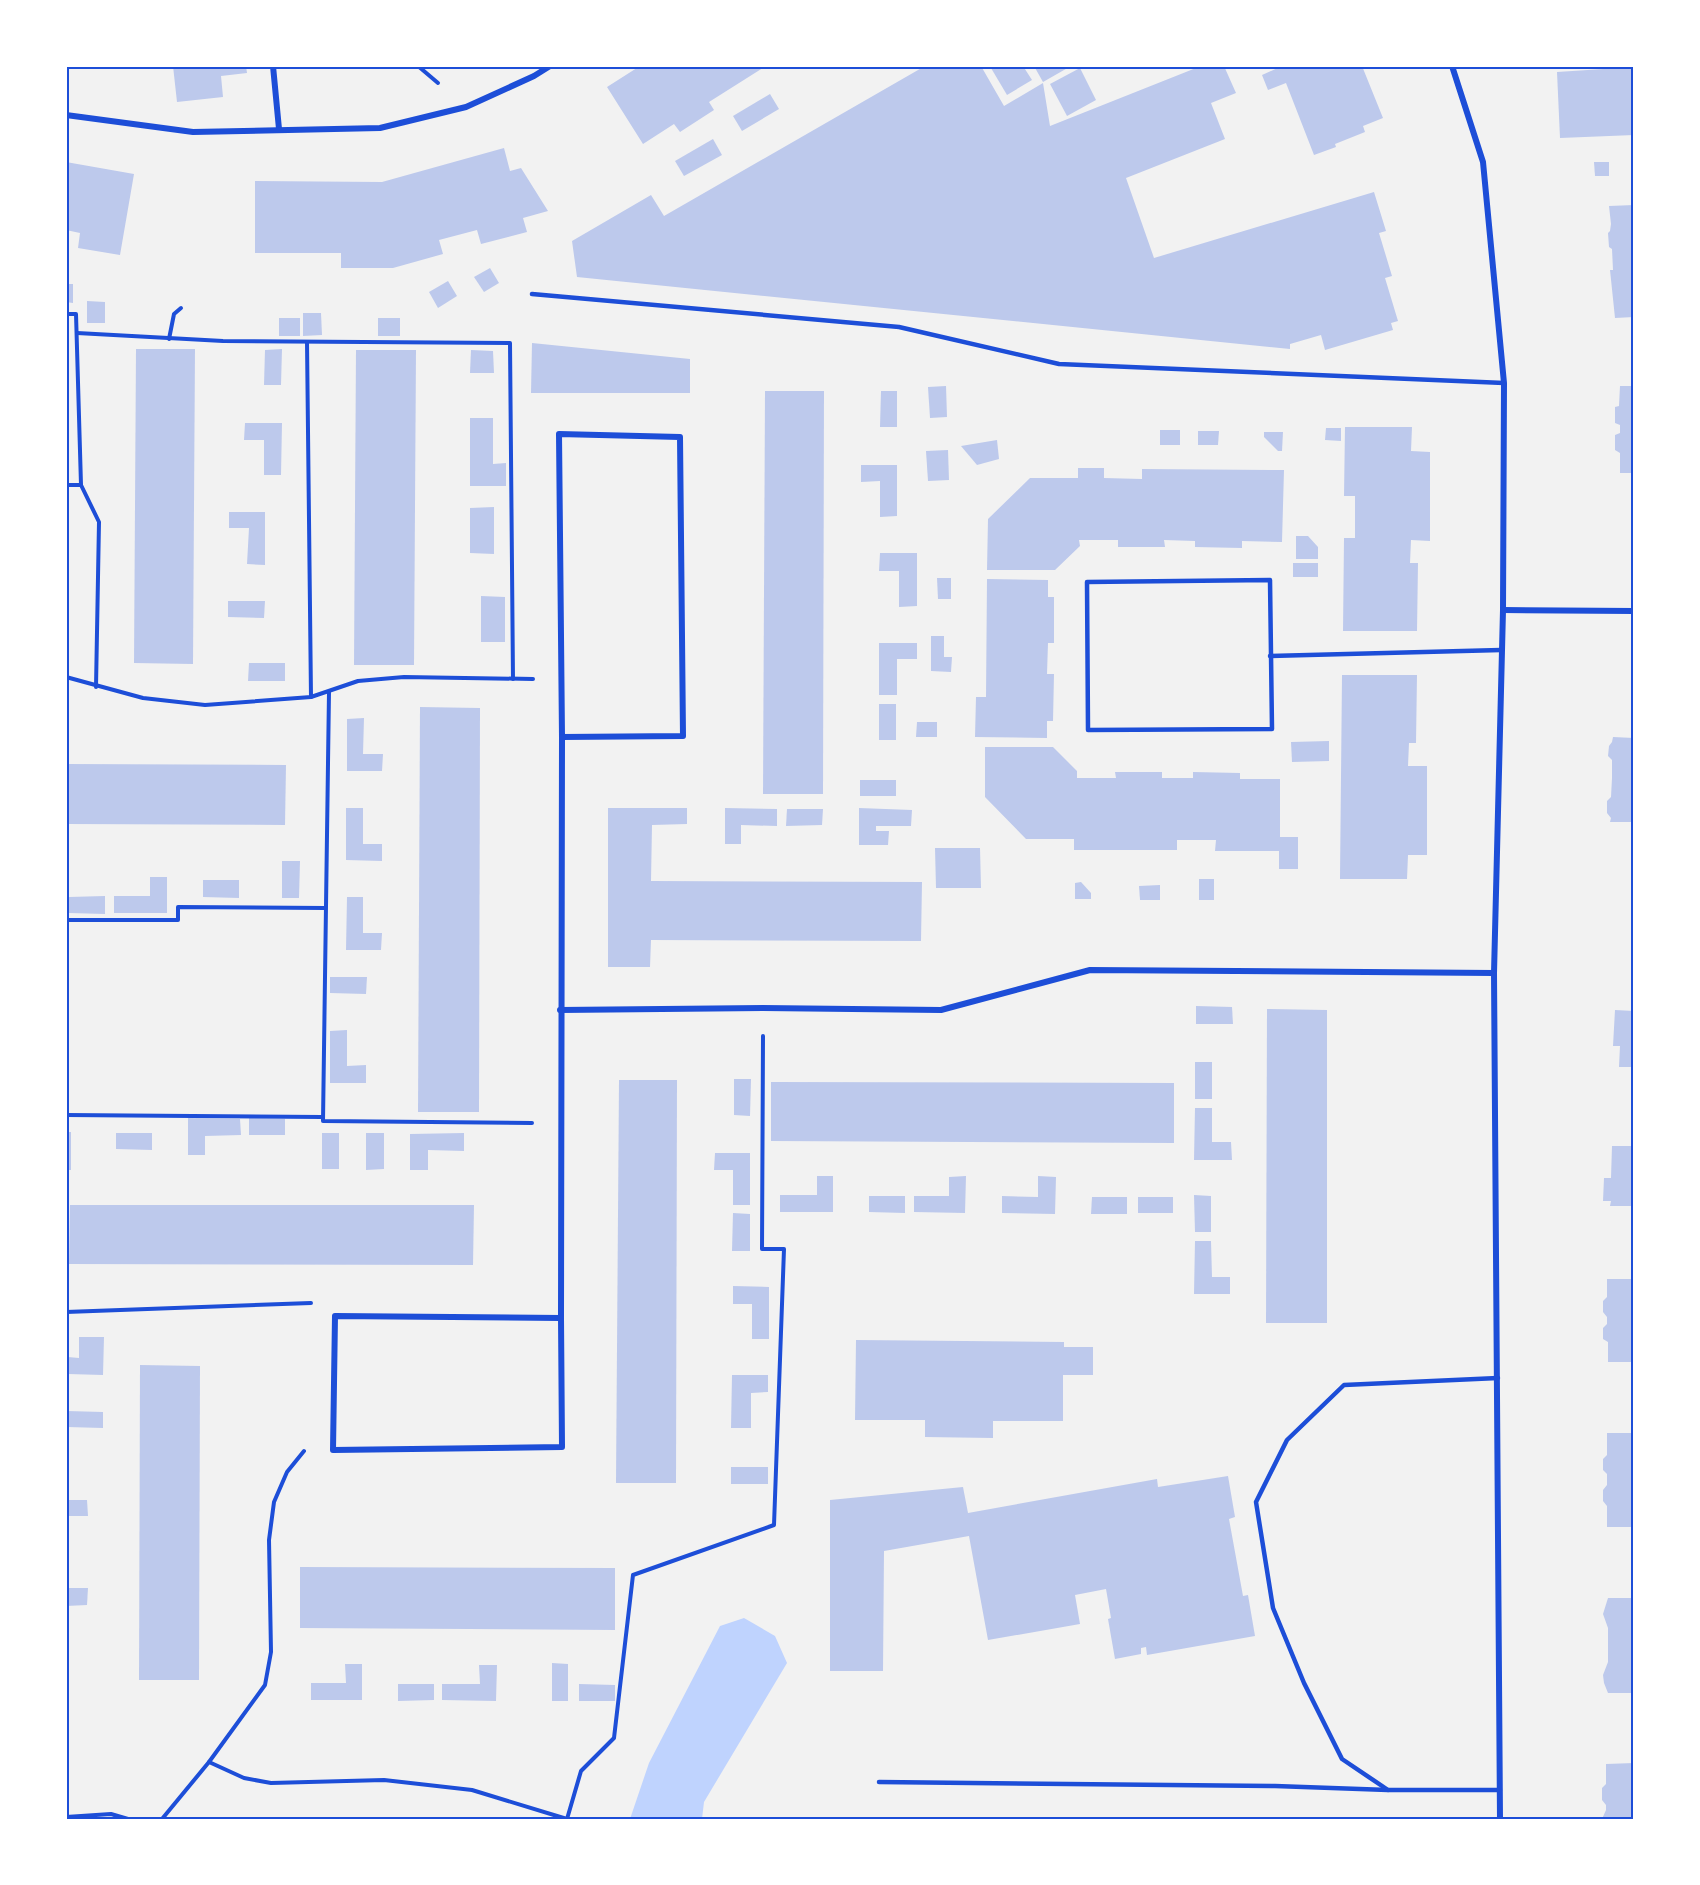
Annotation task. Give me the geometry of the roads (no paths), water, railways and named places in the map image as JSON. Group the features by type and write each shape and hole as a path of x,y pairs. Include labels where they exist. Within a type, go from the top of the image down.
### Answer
{"street":[{"path":"273,66 279,129"},
{"path":"66,115 193,132 380,128 466,107 534,76 550,66"},
{"path":"1452,66 1483,162 1504,383 1503,609 1494,973 1500,1819"},
{"path":"561,1317 335,1316 333,1450 562,1447 560,1010 562,737 559,434 680,436 683,736 562,737"},
{"path":"1503,609 1634,610"},
{"path":"560,1010 763,1008 941,1010 1090,970 1494,973"}],"lane":[{"path":"532,294 899,327 1059,364 1504,383"},
{"path":"1270,580 1270,656 1272,729 1088,730 1087,582 1270,580"},
{"path":"1270,656 1501,651"},
{"path":"1388,1790 1342,1759 1304,1683 1272,1608 1256,1502 1287,1440 1344,1385 1498,1378"},
{"path":"879,1782 1500,1790"}],"water":[{"path":"744,1618 775,1636 787,1663 704,1802 702,1819 630,1819 649,1763 720,1626"}]}
